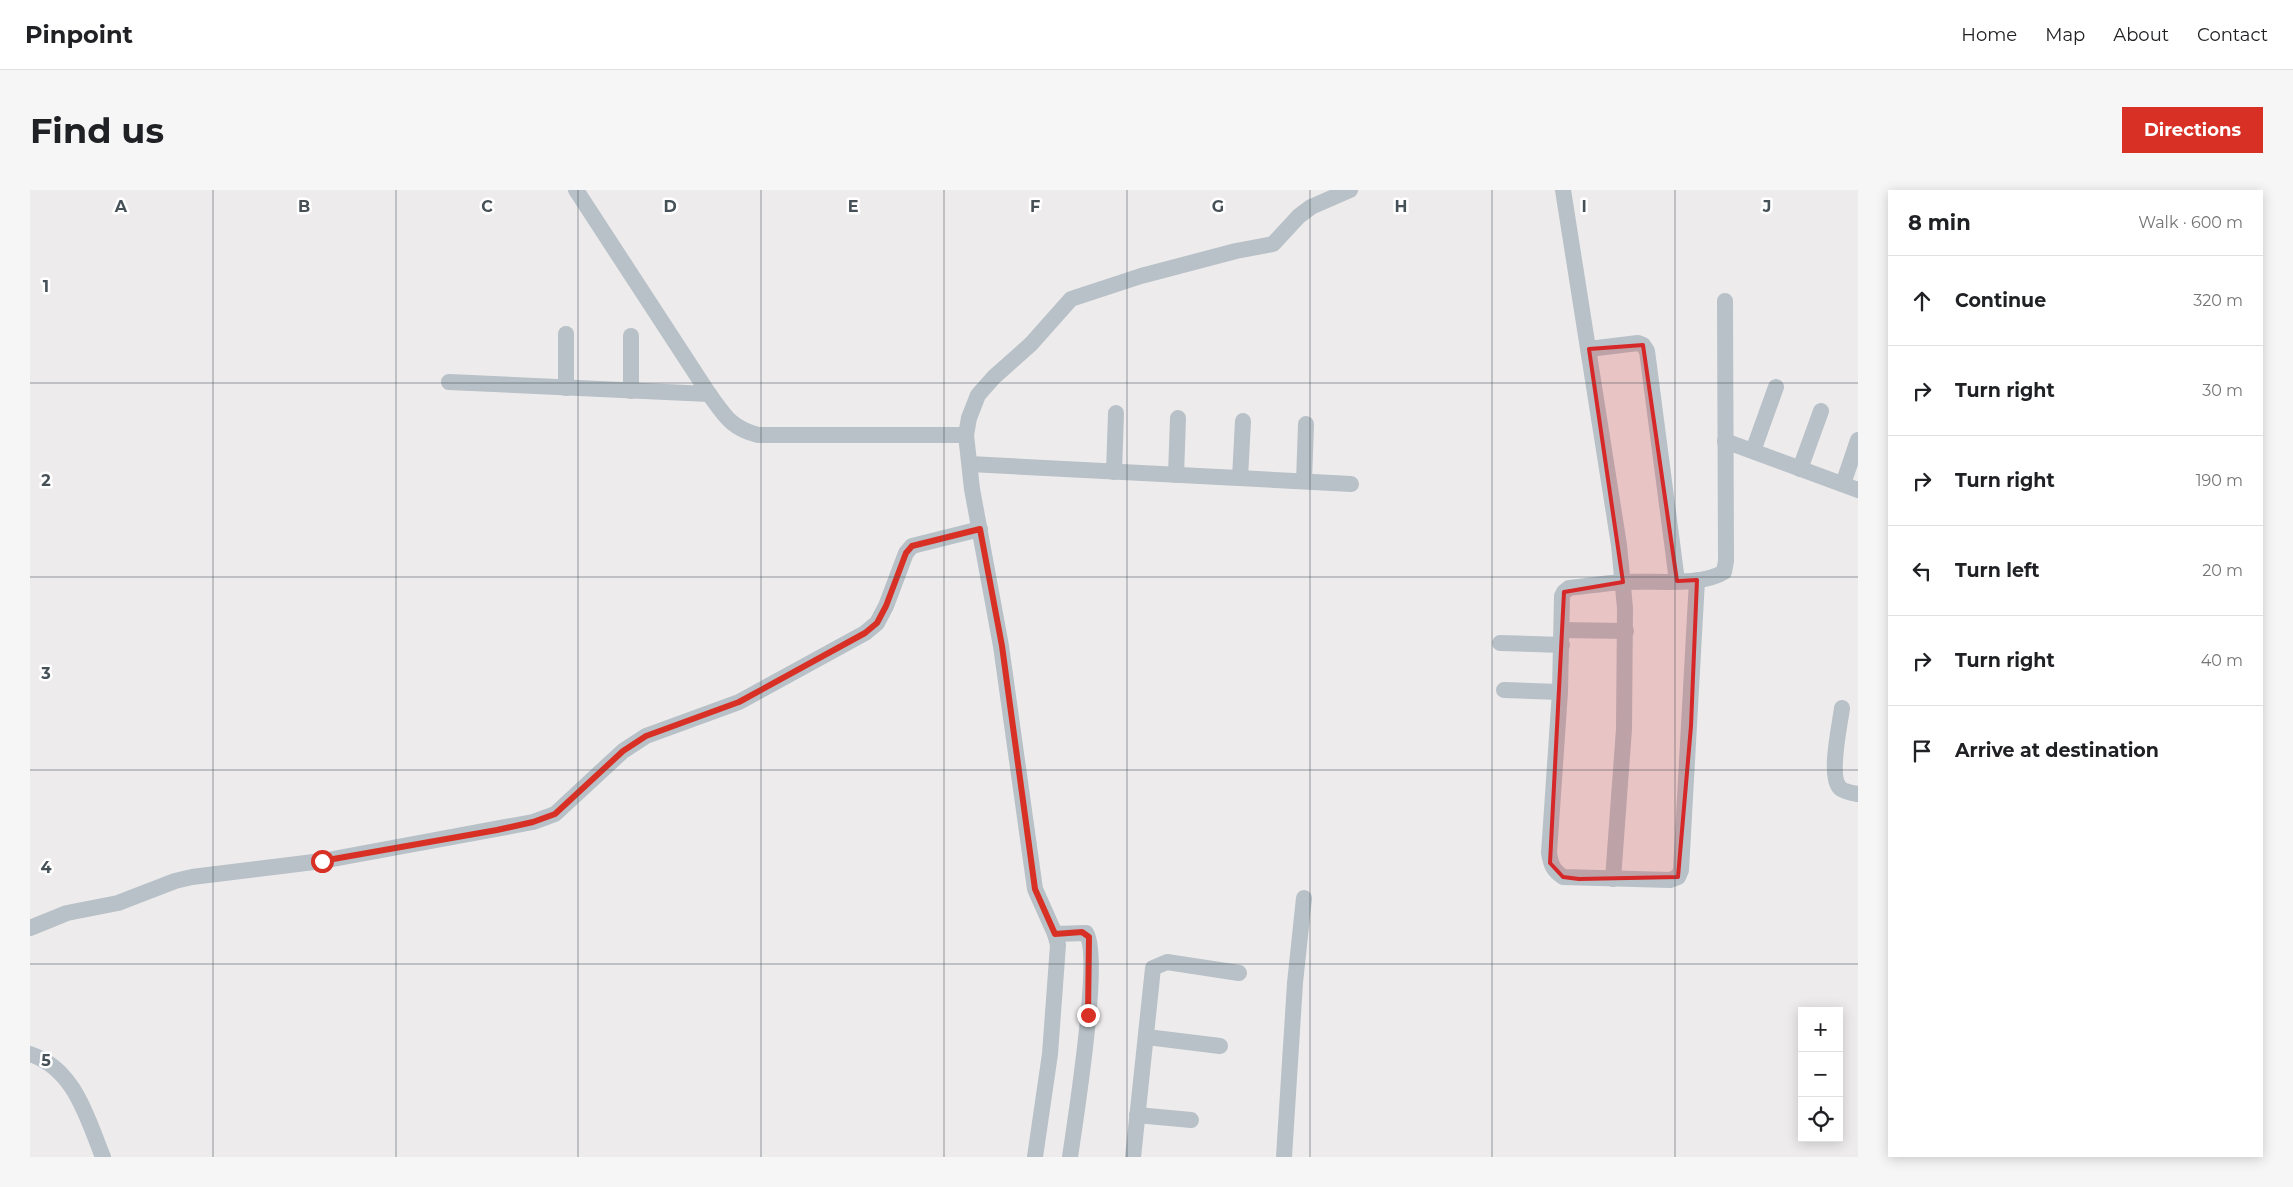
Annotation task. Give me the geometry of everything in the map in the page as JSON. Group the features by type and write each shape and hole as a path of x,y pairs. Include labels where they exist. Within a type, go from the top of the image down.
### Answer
{"street":[{"path":"576,190 727,419 740,430 758,435 966,435"},
{"path":"1035,1157 1050,1054 1058,954 1055,934 1035,889 1002,646 970,464 966,435 969,418 978,395 994,377 1031,344 1071,299 1141,276 1236,251 1273,244 1299,216 1311,207 1350,190"},
{"path":"1563,190 1589,349 1623,582 1626,631 1624,729 1613,879"},
{"path":"1697,580 1681,870 1678,877 1670,880 1563,877 1555,872 1550,864 1549,853 1560,692 1564,592 1569,588 1623,582 1715,578 1724,572 1726,561 1725,301"},
{"path":"566,334 566,388"},
{"path":"630,336 630,391"},
{"path":"1589,349 1638,343 1644,345 1647,351 1677,581"},
{"path":"450,382 710,394"},
{"path":"1753,451 1776,387"},
{"path":"1800,468 1821,411"},
{"path":"1114,472 1116,413"},
{"path":"1176,475 1178,418"},
{"path":"1240,478 1243,421"},
{"path":"1304,481 1306,424"},
{"path":"1725,441 1851,487 1858,440"},
{"path":"970,464 1351,484"},
{"path":"30,928 67,913 118,903 175,881 322,861 497,830 533,822 555,814 623,751 646,736 739,702 865,633 877,623 906,553 912,546 980,529"},
{"path":"1500,644 1626,631"},
{"path":"1504,690 1560,692"},
{"path":"1842,708 1834,770 1836,782 1841,789 1858,794"},
{"path":"1284,1157 1295,983 1304,898"},
{"path":"1055,934 1086,933 1090,945 1088,1015 1070,1157"},
{"path":"1133,1157 1153,968 1167,962 1239,974"},
{"path":"1147,1037 1220,1046"},
{"path":"30,1054 58,1069 74,1088 103,1157"},
{"path":"1137,1115 1191,1120"}],"highlighted area":[{"path":"1643,345 1677,581 1697,580 1691,726 1678,877 1579,879 1563,877 1550,863 1564,592 1623,582 1589,349"}],"route":[{"path":"322,861 497,830 533,822 555,814 574,799 623,751 646,736 739,702 865,633 877,623 886,606 906,553 912,546 980,529 1002,646 1035,889 1037,898 1055,934 1082,932 1086,933 1089,937 1088,1015"}]}
